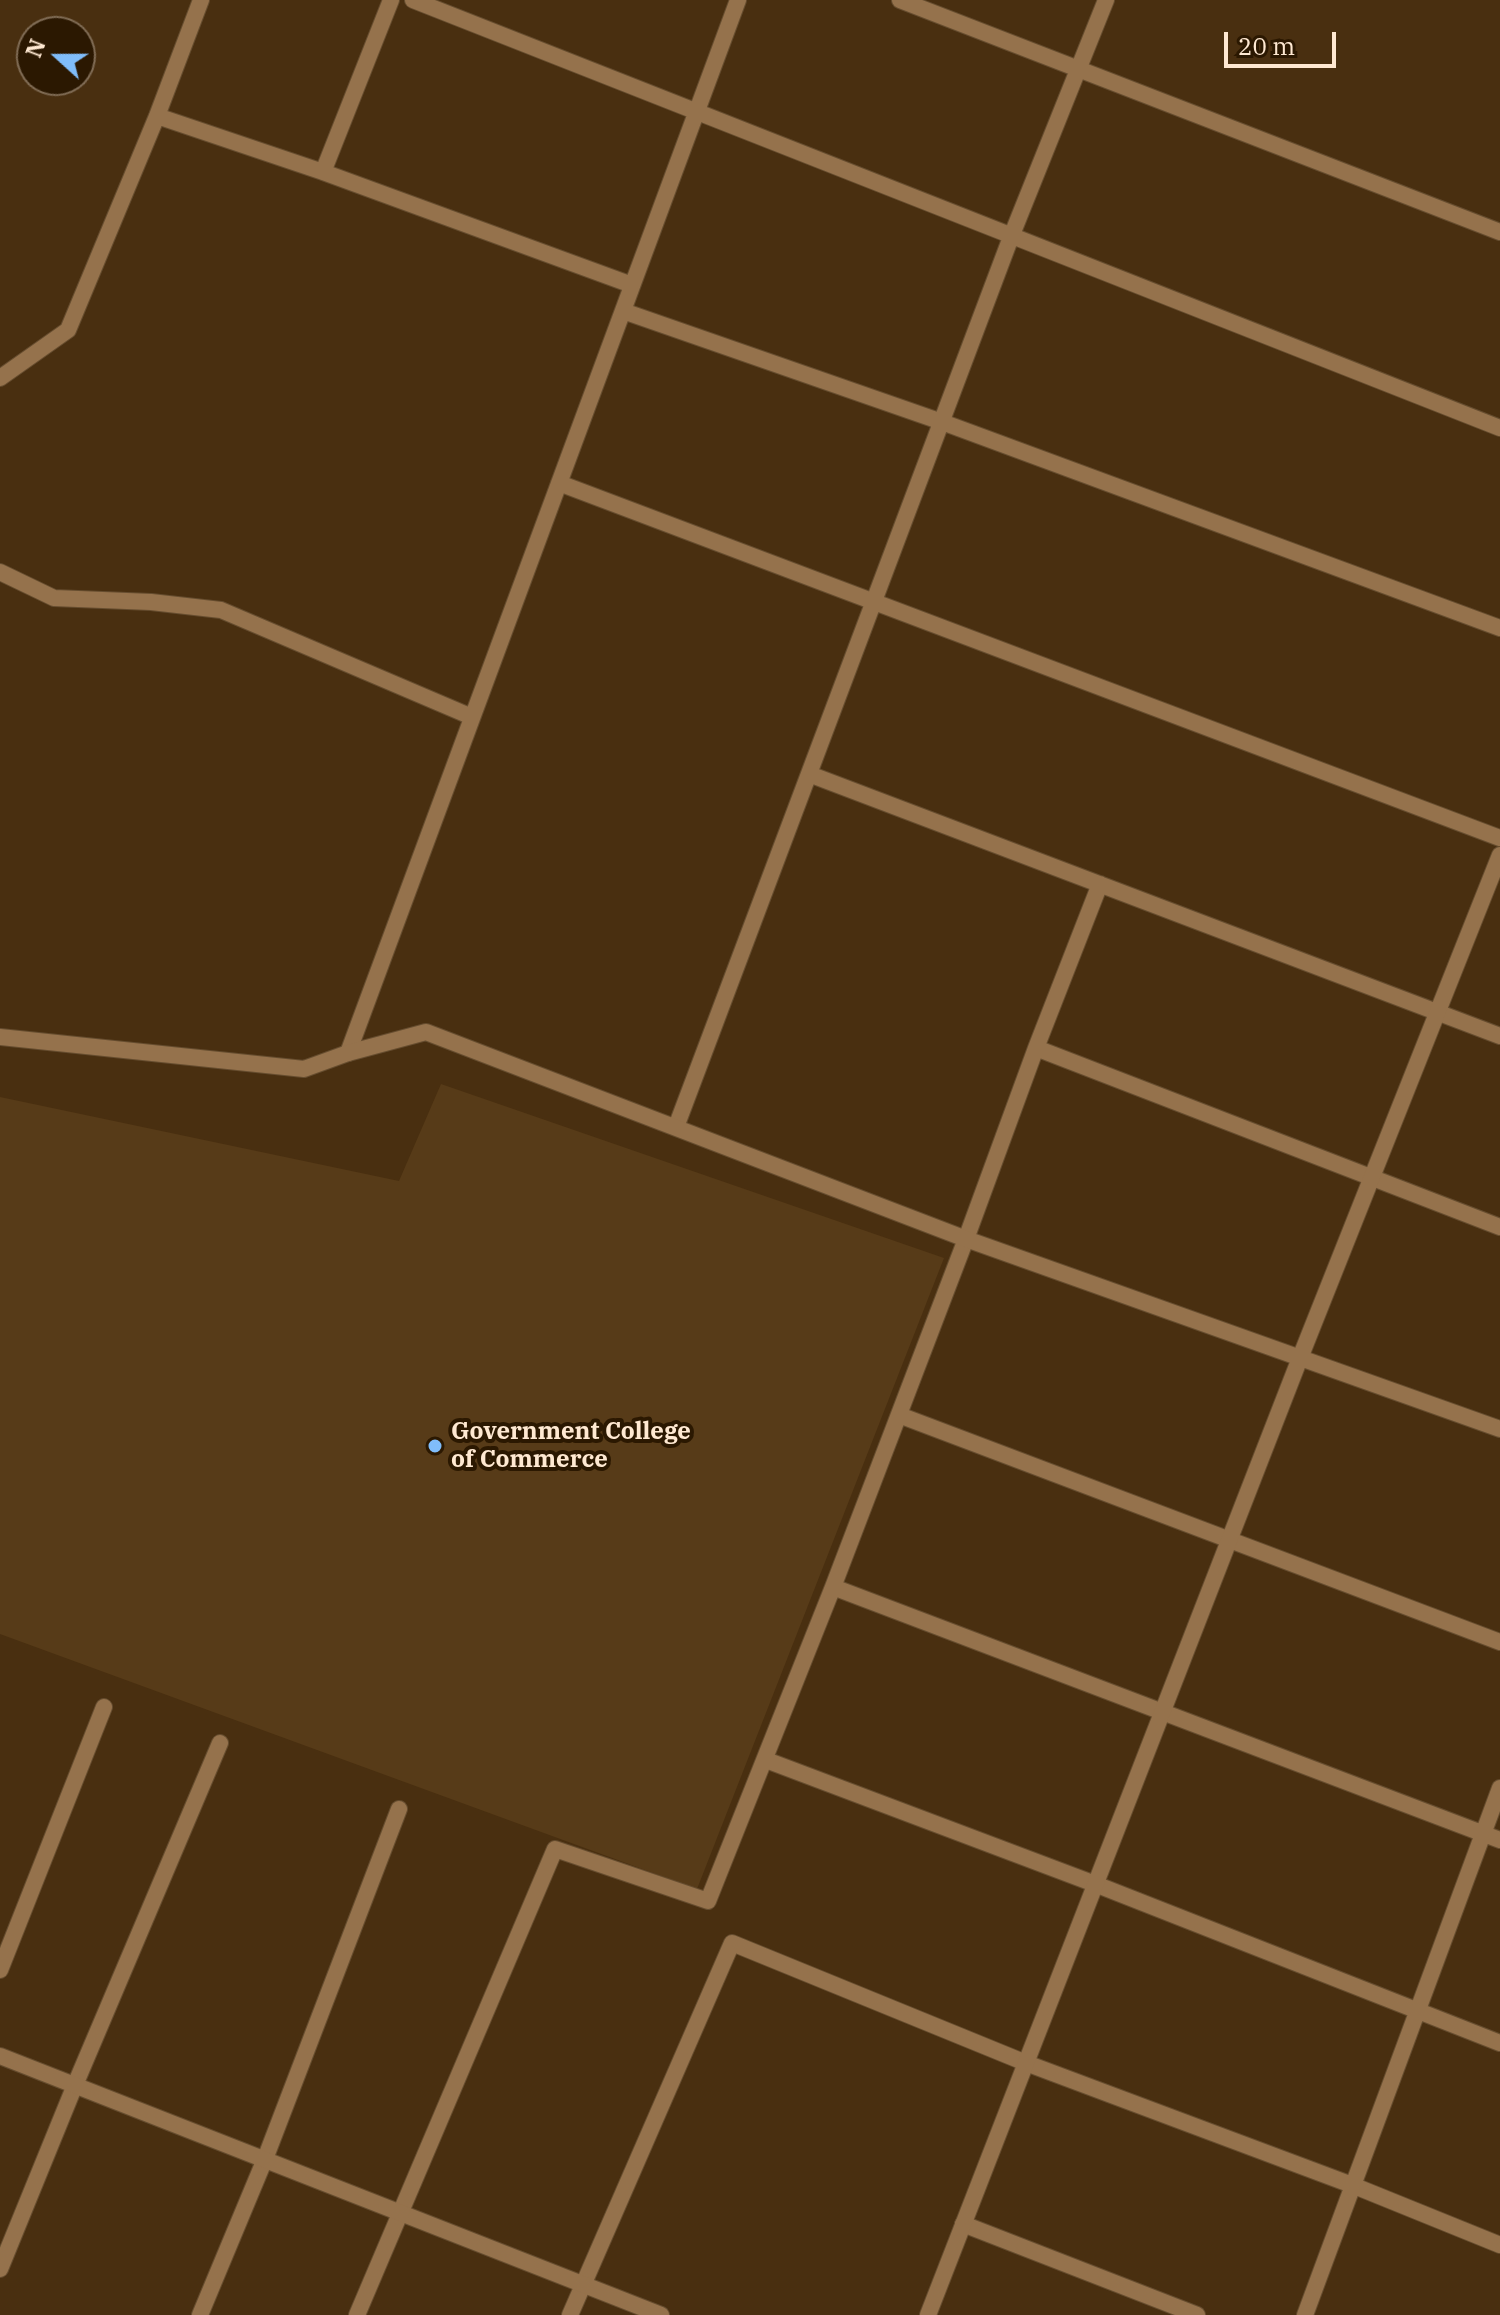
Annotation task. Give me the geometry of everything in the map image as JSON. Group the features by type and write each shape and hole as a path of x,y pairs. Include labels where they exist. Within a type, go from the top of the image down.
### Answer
{"street":[{"path":"0,378 68,330 157,116 201,0"},
{"path":"323,172 391,0"},
{"path":"413,0 1500,428"},
{"path":"348,1053 738,0"},
{"path":"900,0 1500,232"},
{"path":"676,1127 1011,237 1106,0"},
{"path":"157,116 323,172 632,285"},
{"path":"623,311 942,422 1500,628"},
{"path":"559,483 1500,838"},
{"path":"0,572 54,598 151,602 221,610 472,717"},
{"path":"809,774 1500,1036"},
{"path":"928,2315 1300,1358 1500,855"},
{"path":"357,2315 555,1849 708,1901 833,1587 1100,884"},
{"path":"0,1037 304,1069 348,1053 426,1032 966,1239 1500,1429"},
{"path":"1036,1048 1500,1227"},
{"path":"899,1415 1500,1642"},
{"path":"833,1587 1500,1840"},
{"path":"0,1970 104,1707"},
{"path":"0,2269 220,1743"},
{"path":"766,1760 1095,1884 1500,2043"},
{"path":"1305,2315 1500,1788"},
{"path":"200,2315 265,2159 399,1809"},
{"path":"570,2315 732,1943 1026,2063 1352,2185 1500,2245"},
{"path":"0,2056 661,2315"},
{"path":"963,2224 1197,2315"}],"shaded area":[{"name":"Government College of Commerce","path":"441,1084 944,1258 697,1889 0,1634 0,1097 399,1181"}],"place":[{"name":"Government College of Commerce","path":"435,1446"}]}
